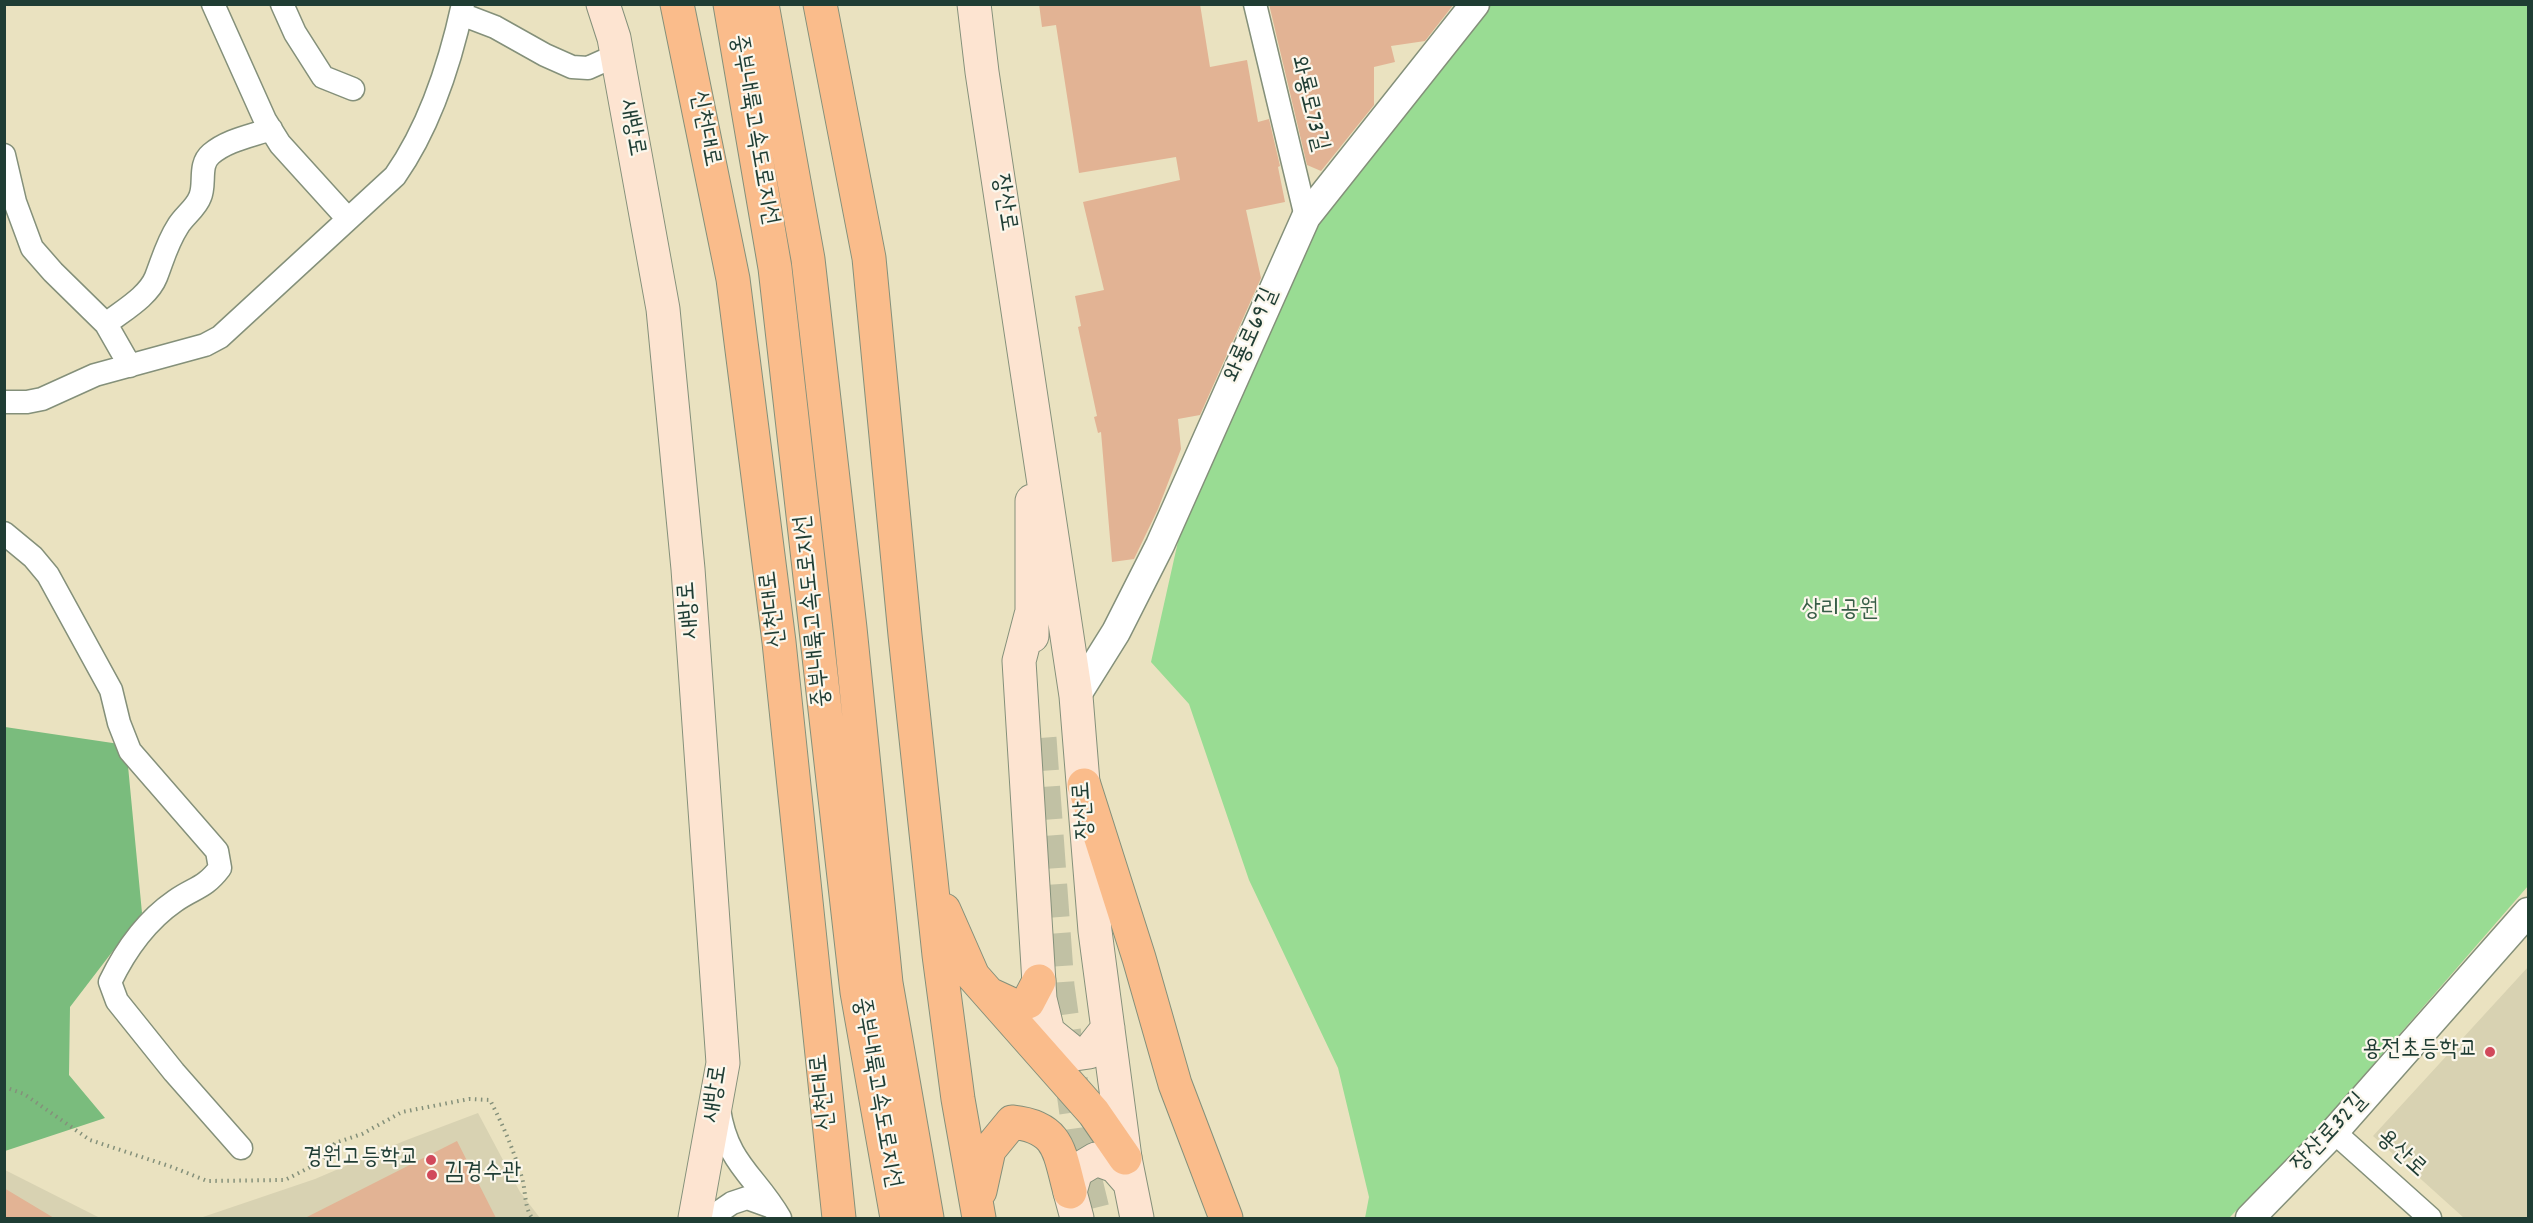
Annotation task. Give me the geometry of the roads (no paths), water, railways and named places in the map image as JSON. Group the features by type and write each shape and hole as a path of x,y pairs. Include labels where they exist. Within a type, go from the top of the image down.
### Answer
{"highway":[{"name":"신천대로","path":"677,4 733,279 779,642 839,1218"},
{"name":"중부내륙고속도로지선","path":"730,4 775,268 857,992 897,1218"},
{"name":"중부내륙고속도로지선","path":"762,4 808,260 850,628 886,983 927,1218"},
{"path":"820,4 869,258 931,878 958,1099 978,1213"},
{"path":"1084,785 1139,958 1175,1084 1226,1218"},
{"path":"931,878 973,976 1094,1113 1127,1170"},
{"path":"989,994 1015,1006 1029,1002 1039,981"},
{"path":"978,1213 989,1150 1012,1122 1032,1124 1056,1142 1074,1205"}],"main road":[{"name":"새방로","path":"603,4 617,55 663,309 690,592 723,1051 719,1087 695,1218"},
{"name":"장산로","path":"974,4 1077,696 1095,931 1127,1170 1137,1218"},
{"name":"장산로","path":"1033,401 1031,615 1035,664"},
{"path":"1031,615 1019,661 1040,999 1048,1032 1075,1054 1089,1052 1108,1028"},
{"path":"1074,1205 1076,1171 1096,1159 1127,1170"}],"street":[{"path":"213,4 271,129 304,172 348,219"},
{"path":"282,4 295,33 322,77 353,89"},
{"name":"와룡로73길","path":"1255,4 1306,217"},
{"name":"와룡로69길","path":"1077,696 1116,632 1160,545 1306,217 1475,4"},
{"path":"4,402 42,399 95,375 205,345 220,337 395,176 410,155 452,56 462,9 545,55 572,67 588,68 617,55"},
{"path":"106,324 148,289 156,278 167,244 199,201 203,190 201,178 210,155 228,143 271,129"},
{"path":"4,155 15,202 32,248 106,324 130,366"},
{"path":"4,533 33,557 48,575 111,690 119,723 130,751 217,851 220,868 209,883 174,901 146,926 121,961 111,982 117,1001 174,1072 241,1148"},
{"name":"장산로32길","path":"2250,1218 2334,1132 2529,912"},
{"path":"719,1087 723,1134 733,1155 777,1213"},
{"name":"용산로","path":"2334,1132 2430,1218"},
{"path":"710,1218 732,1203 747,1198 777,1213"}],"tunnel":[{"path":"1040,738 1058,986 1085,1177 1095,1218"}],"place":[{"name":"용전초등학교","path":"2490,1052"},
{"name":"경원고등학교","path":"431,1160"},
{"name":"김경수관","path":"432,1175"}],"park label":[{"name":"상리공원","path":"1840,612"}]}
